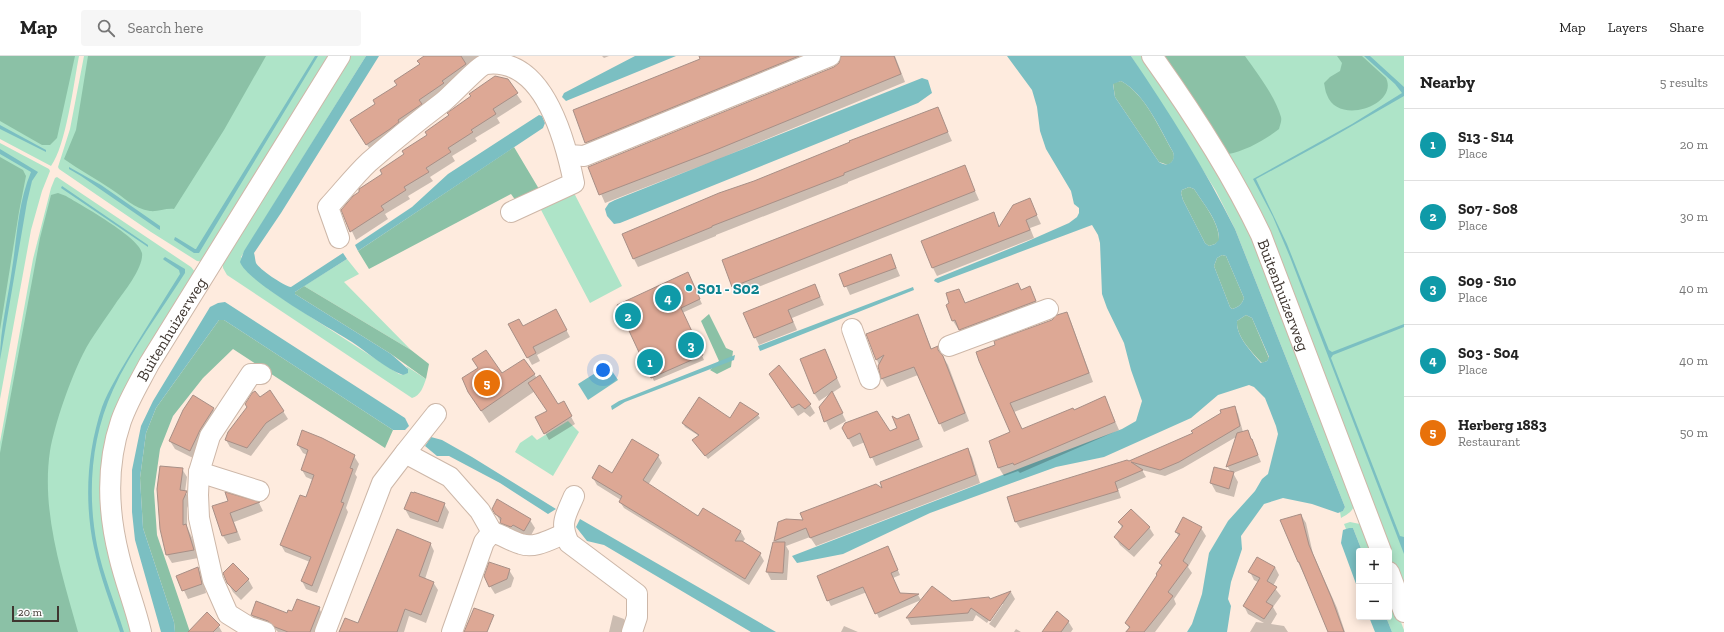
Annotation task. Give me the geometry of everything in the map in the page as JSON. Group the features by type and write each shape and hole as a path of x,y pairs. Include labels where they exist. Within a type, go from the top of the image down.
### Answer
{"street":[{"name":"Buitenhuizerweg","path":"141,632 119,558 112,518 111,474 113,453 121,422 133,394 149,364 340,56"},
{"path":"568,155 584,156 830,56"},
{"name":"Buitenhuizerweg","path":"1152,56 1207,139 1245,202 1258,229 1380,548"},
{"path":"339,238 328,206 368,163 446,100 485,64 505,62 524,68 542,86 566,145 574,183 512,212"},
{"path":"949,346 1048,309"},
{"path":"852,329 870,380"},
{"path":"261,374 251,374 210,436 199,472 198,495 199,518 214,580 228,614 249,627 265,632"},
{"path":"325,632 382,483 436,414"},
{"path":"405,453 450,477 480,510 492,532 505,536 522,545 536,545 564,534"},
{"path":"199,472 259,491"},
{"path":"574,496 563,522 564,534 569,543 637,594 637,616 632,632"},
{"path":"452,632 484,542 492,532"},
{"path":"1392,580 1404,612"}],"green space":[{"path":"0,56 79,56 65,129 61,144 51,166 0,139"},
{"path":"0,56 75,56 57,138 50,145 42,145 0,121"},
{"path":"84,56 333,56 204,262 197,261 151,232 59,169 58,167 70,129"},
{"path":"88,56 266,56 224,130 174,209 153,211 139,208 64,159 76,130"},
{"path":"348,56 366,56 241,257 268,289 286,301 399,374 403,375 408,369 406,366 426,379 420,393 412,398 227,275 223,268 223,263"},
{"path":"1131,56 1146,56 1236,198 1355,504 1350,512 1341,518 1340,512 1343,511 1345,507 1235,229 1216,191"},
{"path":"1157,56 1404,56 1404,595 1392,563 1392,548 1386,548 1273,248"},
{"path":"1160,56 1245,56 1275,101 1281,118 1279,129 1255,144 1228,154"},
{"path":"1337,56 1362,56 1386,78 1388,88 1384,96 1376,103 1366,108 1354,110 1343,109 1333,104 1326,94 1324,83 1340,71 1342,63"},
{"path":"1121,81 1130,87 1145,103 1157,123 1174,154 1174,159 1168,165 1159,162 1115,97 1113,83"},
{"path":"0,143 49,169 50,171 42,191 31,230 0,399"},
{"path":"514,147 539,189 516,201 511,194 369,269 358,251"},
{"path":"0,157 23,170 26,176 0,330"},
{"path":"57,177 191,267 196,273 109,441 135,632 0,632 0,442 33,259 51,188 55,178"},
{"path":"1189,187 1194,189 1214,220 1219,234 1219,241 1215,244 1209,246 1205,243 1183,200 1181,193 1182,190"},
{"path":"573,191 622,286 590,303 540,208"},
{"path":"58,193 84,206 121,230 138,246 142,253 142,259 133,279 94,334 83,354 73,376 55,428 50,451 48,497 51,520 60,565 78,632 0,632 0,453 40,238 51,195"},
{"path":"1222,255 1226,256 1244,298 1240,305 1232,309 1214,266 1217,258"},
{"path":"347,259 359,274 344,282 411,350 304,286"},
{"path":"304,286 411,350 429,364 426,379 391,354 295,294 295,292"},
{"path":"709,314 726,348 733,351 731,367 717,374 710,370 719,361 701,321"},
{"path":"1246,315 1252,318 1269,358 1267,361 1262,363 1245,344 1237,327 1237,321"},
{"path":"219,320 224,320 393,430 385,448 233,349 203,378 173,416 160,449 154,491 157,535 190,632 175,632 174,622 143,528 140,478 146,433 156,408"},
{"path":"568,421 579,432 553,476 515,452 520,443 532,435 537,440"},
{"path":"1350,522 1360,524 1372,548 1361,548 1353,528 1346,529 1344,524"},
{"path":"1392,599 1404,632 1392,632 1387,620 1392,620"}],"water":[{"path":"315,56 318,56 199,253 194,253 174,240 175,237 196,249"},
{"path":"366,56 379,56 281,213 254,253 258,266 278,281 291,287 343,253 347,259 295,292 295,294 391,354 408,369 408,373 403,375 383,365 352,342 290,304 257,281 246,271 240,262 244,251"},
{"path":"635,56 676,56 566,101 562,97 564,93"},
{"path":"1007,56 1131,56 1186,141 1235,229 1345,507 1343,511 1338,513 1312,504 1283,498 1264,504 1241,536 1242,549 1231,582 1228,599 1231,606 1227,632 1187,632 1192,624 1202,594 1209,553 1228,521 1255,491 1262,479 1268,474 1278,434 1265,398 1254,387 1249,385 1218,395 1191,418 1104,457 1056,467 930,513 843,554 797,563 792,556 1122,429 1136,421 1142,401 1131,370 1124,343 1102,294 1100,243 1098,235 1092,225 938,283 934,281 935,279 1069,223 1077,217 1079,208 1074,204 1071,191 1046,149 1040,131 1037,107 1032,90","holes":["1121,81 1130,87 1145,103 1173,152 1174,156 1170,163 1162,164 1159,162 1115,97 1113,84","1189,187 1194,189 1210,213 1219,234 1219,240 1215,244 1209,246 1205,243 1183,200 1181,193 1182,190","1222,255 1226,256 1244,298 1240,305 1232,309 1214,266 1217,258","1246,315 1252,318 1269,357 1267,361 1261,363 1245,344 1239,333 1237,321"]},
{"path":"1364,56 1370,56 1404,87 1404,96 1256,179 1287,244 1329,350 1332,352 1404,324 1404,327 1333,355 1331,358 1400,536 1404,537 1404,554 1290,257 1273,217 1253,179 1352,124 1402,93 1395,84"},
{"path":"922,78 928,80 932,93 918,103 620,223 614,224 607,216 605,209 609,203 615,200"},
{"path":"539,115 542,116 545,123 543,128 358,251 355,245 412,207 448,174"},
{"path":"0,125 46,150 46,152 0,129"},
{"path":"0,149 38,172 32,181 27,202 0,360 0,348 18,220 23,195 31,172 0,154"},
{"path":"69,167 101,185 160,226 160,230 69,169"},
{"path":"62,186 148,245 148,247 61,188"},
{"path":"165,257 185,269 185,273 137,345 120,375 106,408 100,427 93,466 92,506 97,545 124,632 120,632 99,569 91,531 88,495 90,459 102,407 114,381 180,274 179,270 163,259"},
{"path":"913,287 914,290 760,351 758,346"},
{"path":"225,302 405,418 409,426 405,430 393,430 224,320 219,320 156,408 146,433 140,478 143,528 174,622 175,632 161,632 135,540 132,512 132,470 141,426 153,401 210,307 218,303"},
{"path":"735,355 734,360 625,402 612,410 611,406 619,401"},
{"path":"608,365 618,380 588,400 578,384"},
{"path":"431,437 442,440 472,457 556,509 548,514 500,483 449,456 437,456 425,446"},
{"path":"580,519 776,632 751,632 604,545 587,541 576,527"},
{"path":"1353,528 1361,548 1356,548 1356,584 1341,543 1343,530"},
{"path":"1370,620 1387,620 1392,632 1375,632"}],"building":[{"path":"424,56 461,56 466,64 442,81 444,83 419,100 422,104 398,120 399,122 390,129 366,145 350,120 375,104 373,100 397,85 394,81 420,64 417,61"},
{"path":"699,56 799,56 585,143 573,110 700,59"},
{"path":"841,56 894,56 901,74 711,152 599,195 588,167 834,67 839,63"},
{"path":"495,76 508,79 518,93 493,109 496,114 471,130 473,132 448,148 451,152 426,168 429,172 404,187 406,190 381,206 384,210 350,232 341,210 353,196 359,192 359,189 382,174 380,170 404,154 402,151 427,135 425,132 449,115 447,113 471,96 469,94"},
{"path":"938,107 948,132 633,259 622,234 719,193 754,181 850,142 849,141"},
{"path":"965,165 975,191 732,287 722,260"},
{"path":"1030,198 1037,215 1026,220 1030,230 932,268 921,241 994,212 999,227 1013,205"},
{"path":"891,254 896,268 844,287 839,274"},
{"path":"688,272 700,299 681,308 703,355 651,378 617,305"},
{"path":"1018,283 1021,290 1030,286 1036,301 959,330 955,320 952,321 946,305 949,303 946,293 959,289 965,303"},
{"path":"815,284 820,297 788,310 793,322 754,338 743,313"},
{"path":"556,309 567,330 533,347 536,353 527,358 508,324 519,319 523,326"},
{"path":"1067,312 1089,373 1010,403 1022,429 1073,408 1074,410 1105,396 1115,422 1014,465 1013,463 998,468 989,441 1010,432 976,352 995,345 994,341 1052,320 1057,315"},
{"path":"918,314 931,349 938,346 938,350 943,356 965,413 939,424 914,367 881,379 878,366 884,355 876,360 866,334"},
{"path":"825,349 837,378 814,394 800,359"},
{"path":"486,350 502,373 524,359 535,374 481,411 468,392 462,378 478,368 472,359"},
{"path":"779,365 811,404 805,409 799,404 792,408 769,374"},
{"path":"540,375 558,404 564,401 572,416 544,434 535,417 547,411 528,383"},
{"path":"270,390 284,411 266,423 247,448 225,440 228,432 247,407 245,404 252,393 255,391 260,397"},
{"path":"832,391 843,413 824,422 819,407"},
{"path":"193,395 214,408 200,430 190,451 169,441 183,410"},
{"path":"699,397 730,418 740,402 759,414 705,456 692,440 699,435 682,423"},
{"path":"1235,406 1240,426 1179,462 1160,470 1131,462 1143,470 1115,482 1118,491 1015,522 1007,497 1127,460 1129,461 1193,433 1191,431 1221,413 1220,410"},
{"path":"877,411 890,431 897,428 892,416 897,419 909,414 919,439 870,458 860,433 848,439 842,428 845,423"},
{"path":"302,430 322,438 355,455 350,468 353,469 341,502 344,503 312,586 301,581 311,557 280,545 300,495 306,497 314,475 301,470 308,450 297,445"},
{"path":"1248,430 1258,455 1226,467 1237,433"},
{"path":"632,439 659,455 643,480 698,516 703,508 741,531 735,541 742,541 761,553 745,579 619,502 622,496 592,478 599,465 612,473"},
{"path":"968,448 976,475 810,538 806,528 774,541 778,522 786,519 803,520 800,513 876,484 882,488 880,482"},
{"path":"160,466 183,468 180,490 187,491 183,500 183,525 186,524 194,550 166,555 160,529 157,489"},
{"path":"1214,467 1234,472 1229,489 1210,483"},
{"path":"225,492 260,502 230,513 237,532 222,536 212,506 228,501"},
{"path":"411,492 445,503 438,522 404,509"},
{"path":"497,499 531,519 524,531 513,525 511,527 500,523 501,518 495,514 492,509"},
{"path":"1131,509 1150,527 1129,550 1114,537 1123,526 1118,522"},
{"path":"1301,514 1309,545 1344,632 1328,632 1280,520"},
{"path":"1183,517 1202,527 1183,561 1188,565 1168,592 1173,596 1144,632 1126,632 1130,627 1125,623 1157,575 1156,574 1162,565 1159,563 1180,534 1175,532"},
{"path":"397,529 431,543 419,576 434,582 421,615 405,609 397,632 339,632 345,618 358,623"},
{"path":"773,542 785,542 783,573 766,572"},
{"path":"888,546 898,570 891,573 900,593 919,594 875,614 863,587 827,601 817,576"},
{"path":"1257,557 1275,567 1267,581 1277,587 1266,602 1273,606 1264,619 1243,606 1260,578 1248,572"},
{"path":"489,562 510,569 507,579 489,587 484,576"},
{"path":"233,563 249,579 236,592 227,583 223,573"},
{"path":"198,567 202,584 182,591 176,576"},
{"path":"932,586 952,601 989,597 990,599 1011,591 990,621 971,608 968,613 906,618"},
{"path":"297,599 320,607 310,632 288,632 275,627 268,621 251,615 256,601 287,613 288,610 292,611"},
{"path":"474,608 494,615 487,632 464,632"},
{"path":"1057,611 1069,621 1061,632 1042,632"},
{"path":"207,612 220,625 213,632 188,632"}],"place":[{"name":"S01 - S02","path":"689,288"},
{"name":"S03 - S04","path":"668,298"},
{"name":"S07 - S08","path":"628,316"},
{"name":"S09 - S10","path":"691,345"},
{"name":"S13 - S14","path":"650,362"},
{"name":"Herberg 1883","path":"487,383"}]}
